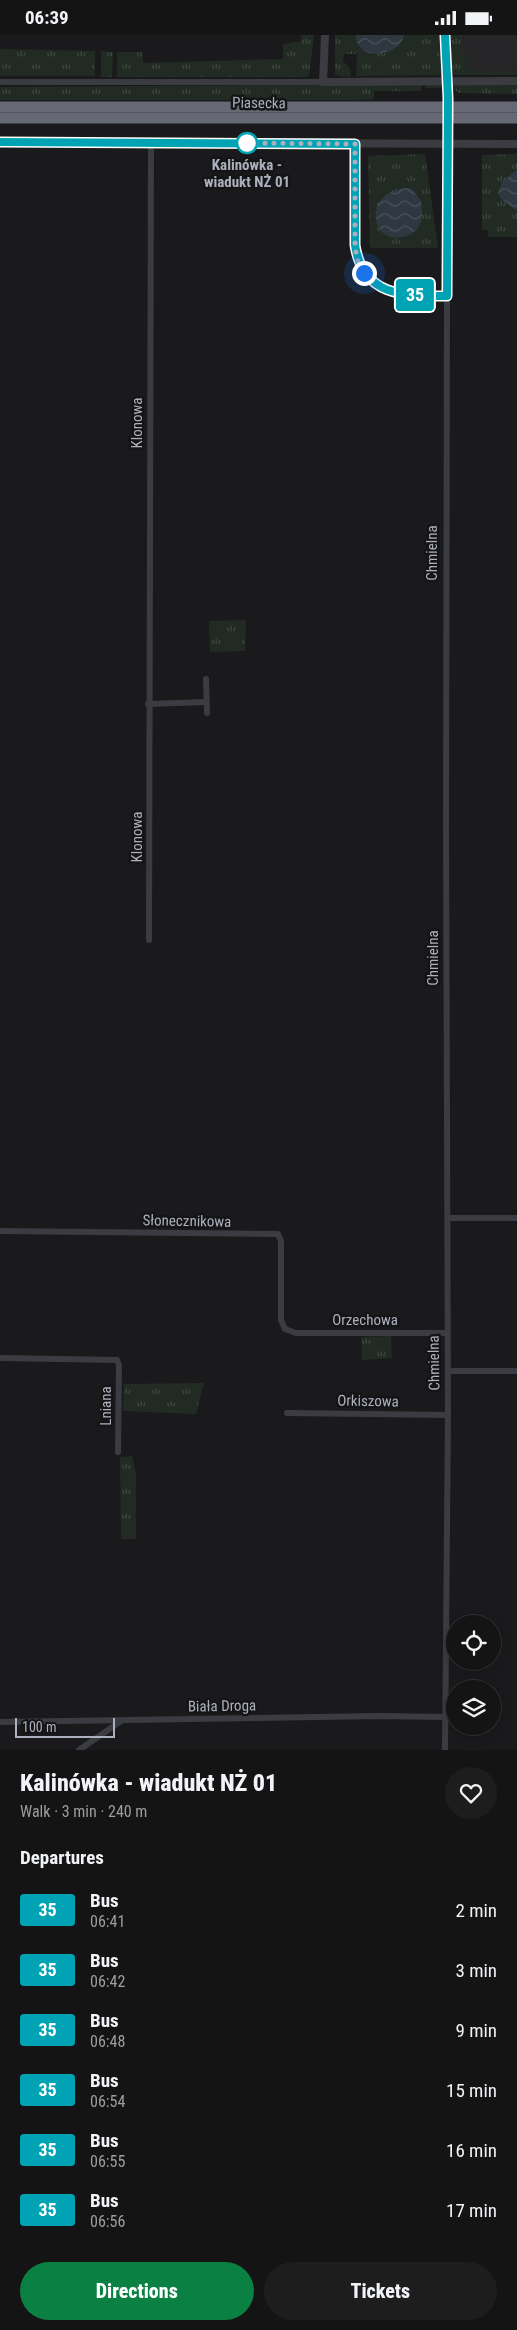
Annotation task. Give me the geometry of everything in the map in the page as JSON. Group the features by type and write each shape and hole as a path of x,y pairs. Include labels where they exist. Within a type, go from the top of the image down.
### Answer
{"highway":[{"name":"Piasecka","path":"0,107 517,107"},
{"name":"Piasecka","path":"0,118 517,118"}],"street":[{"path":"323,82 324,35"},
{"name":"Chmielna","path":"445,35 448,166 445,723 448,1415 445,1750"},
{"path":"0,82 517,81"},
{"path":"0,142 517,144"},
{"name":"Klonowa","path":"149,940 148,704 151,142"},
{"path":"355,144 355,245 357,259 364,273 377,285 398,294 447,296"},
{"path":"206,679 207,713"},
{"path":"148,704 206,702"},
{"path":"448,1218 517,1218"},
{"name":"Słonecznikowa","path":"0,1231 278,1234 281,1241 280,1320 285,1329"},
{"name":"Orzechowa","path":"285,1329 296,1333 447,1333"},
{"name":"Lniana","path":"0,1358 117,1360 119,1365 118,1452"},
{"path":"448,1371 517,1371"},
{"name":"Orkiszowa","path":"287,1413 448,1415"},
{"name":"Biała Droga","path":"0,1722 380,1716 445,1717"},
{"path":"79,1750 122,1721"}],"shaded area":[{"path":"463,35 517,35 517,72 468,70"}],"green space":[{"path":"301,35 314,35 309,75 306,77 117,77 117,52 142,52 143,63 283,59 283,44 301,41"},
{"path":"335,35 441,35 441,75 356,76 357,54 344,54 343,61 351,70 350,77 335,75"},
{"path":"450,35 463,35 468,70 517,72 517,75 452,75"},
{"path":"0,49 95,51 95,76 0,76"},
{"path":"101,51 113,52 112,77 101,77"},
{"path":"422,84 421,91 374,91 374,99 355,100 0,100 0,87"},
{"path":"425,84 517,84 517,94 459,93 452,88 425,88"},
{"path":"425,154 438,248 370,248 368,156"},
{"path":"517,154 517,237 488,237 488,230 482,230 482,155"},
{"path":"246,620 245,651 210,652 209,621"},
{"path":"391,1336 392,1358 362,1360 361,1337"},
{"path":"204,1383 196,1414 123,1411 124,1384"},
{"path":"132,1456 136,1473 136,1539 121,1539 120,1457"}],"water":[{"path":"356,35 404,35 400,44 392,50 372,54 360,48"},
{"path":"517,170 517,211 502,200 498,193 502,182"},
{"path":"406,188 412,189 421,201 422,215 420,224 413,232 404,237 388,236 379,229 376,220 377,207 379,202 388,194"}],"bus line":[{"name":"35","path":"0,142 355,144 355,245 357,259 364,273 377,285 398,294 447,296 448,98 445,35"}],"place":[{"name":"Kalinówka - wiadukt NŻ 01","path":"247,143"}],"route":[{"path":"247,143 355,144 355,245 357,259 364,273"}]}
